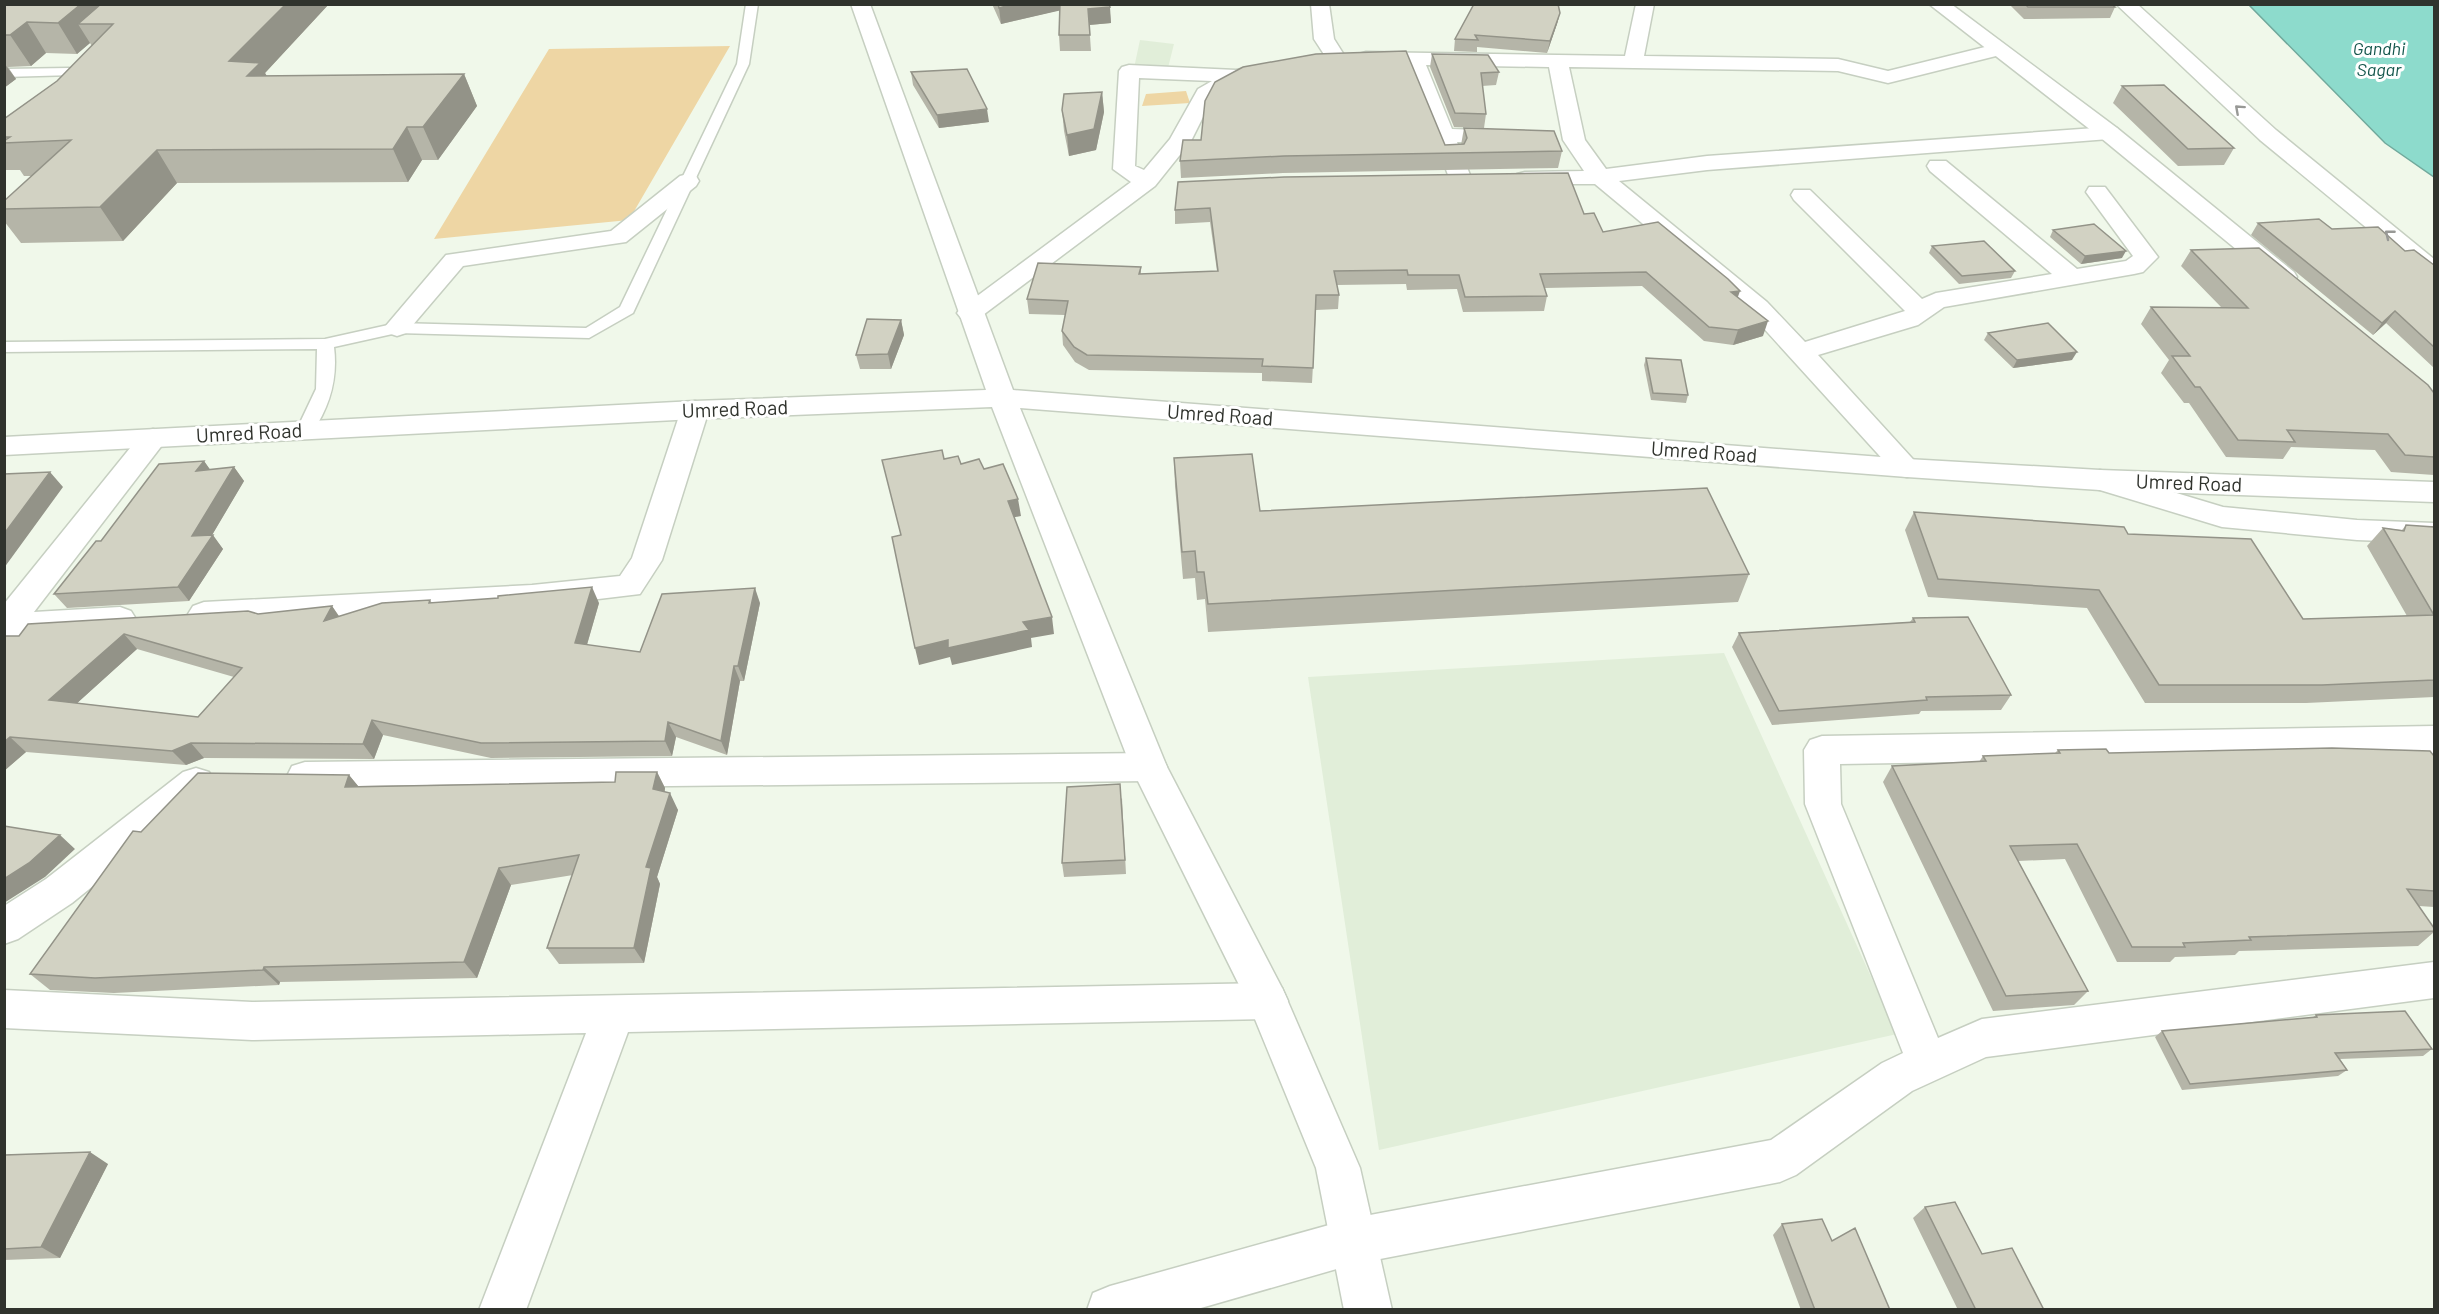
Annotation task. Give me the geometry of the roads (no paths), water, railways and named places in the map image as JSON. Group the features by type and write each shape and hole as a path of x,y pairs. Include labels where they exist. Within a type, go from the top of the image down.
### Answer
{"street":[{"path":"860,4 970,314 1149,767 1268,1001 1338,1168 1368,1310"},
{"path":"1320,4 1324,39 1336,58"},
{"path":"1633,63 1645,4"},
{"path":"1938,4 2109,133 2302,290"},
{"path":"2125,4 2268,135 2434,271"},
{"path":"2150,4 2256,100 2434,245"},
{"path":"1314,61 1336,58 1838,65 1888,77 1997,50"},
{"path":"1414,59 1461,180"},
{"path":"1558,62 1574,140 1599,177 1758,307 1907,468"},
{"path":"1171,188 1142,185 1124,169 1129,71 1236,76 1269,69"},
{"path":"970,314 1142,185 1180,141 1205,93 1236,76"},
{"path":"1507,179 1599,177 1707,163 2109,133"},
{"path":"1445,135 1527,138"},
{"path":"1551,139 1574,140"},
{"path":"1938,166 2073,278"},
{"path":"1437,180 1484,179"},
{"path":"398,328 455,260 618,237 688,181"},
{"path":"1801,352 1909,320 1936,301 2134,267 2146,257 2097,192"},
{"path":"1802,195 1921,312"},
{"name":"Umred Road","path":"4,446 695,410 1002,398 1907,468 2100,480 2434,492"},
{"path":"5,626 532,596 629,586 647,560 695,410"},
{"path":"5,626 153,438"},
{"path":"2100,480 2222,517 2357,530 2434,533"},
{"path":"1928,1063 1823,804 1822,750 2430,745"},
{"path":"273,776 1149,767"},
{"path":"4,927 96,863 204,774 227,775"},
{"path":"1110,1310 1354,1241 1780,1160 1897,1077 1982,1038 2434,980"},
{"path":"4,1009 252,1021 1268,1001"},
{"path":"502,1310 614,1014"}],"lane":[{"path":"4,347 325,344 398,328 589,333 627,310 743,64 752,4"},
{"path":"4,73 74,68 53,86"},
{"path":"306,429 323,400 329,370 325,344"}],"water":[{"name":"Gandhi Sagar","path":"2249,5 2434,5 2434,177 2385,143"}]}
